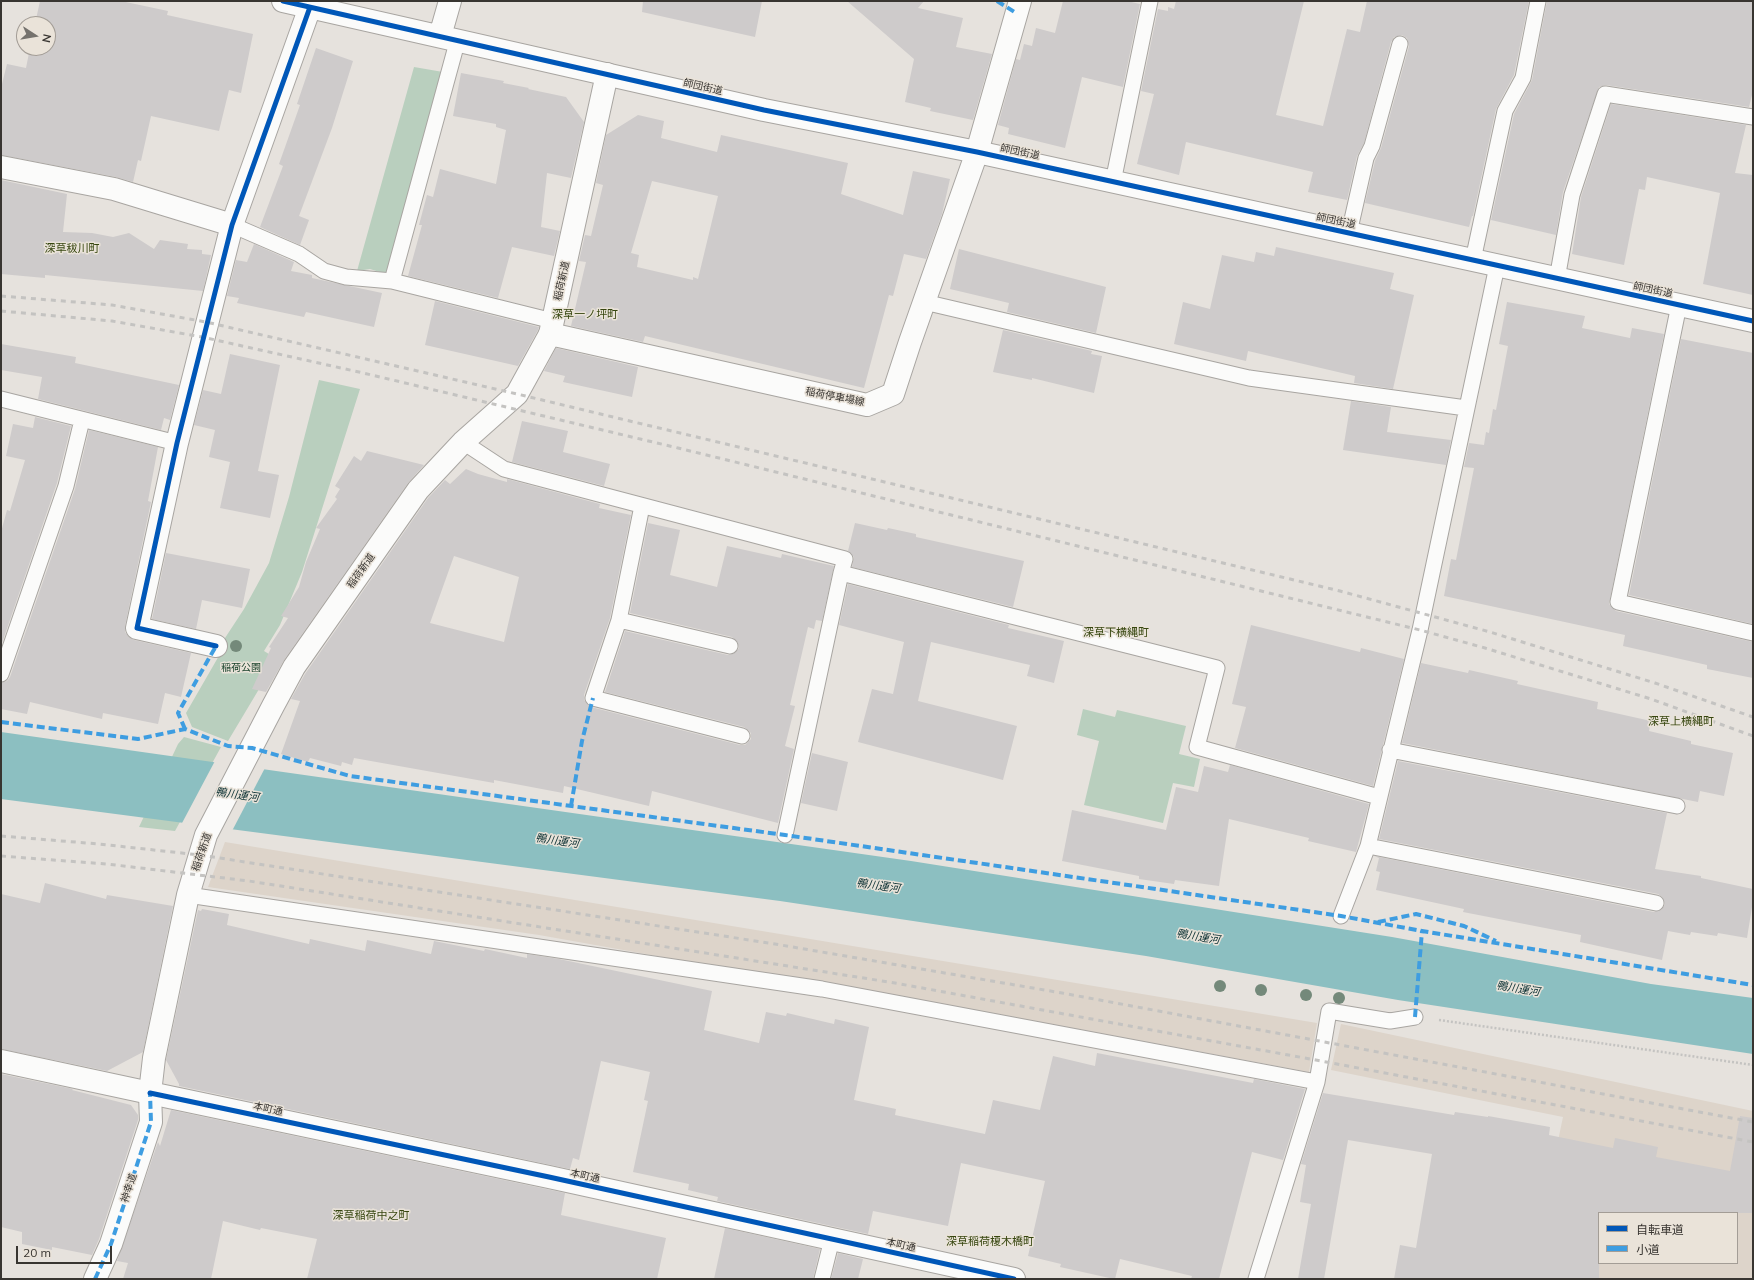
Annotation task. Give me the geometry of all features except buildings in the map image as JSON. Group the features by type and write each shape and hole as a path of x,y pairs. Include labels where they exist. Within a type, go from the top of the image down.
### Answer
{"street":[{"name":"師団街道","path":"283,1 449,37 764,110 977,152 1753,321"},
{"path":"449,37 450,1"},
{"name":"稲荷停車場線","path":"552,328 867,405 893,394 977,152 1020,1"},
{"path":"216,646 137,628 176,443 232,225 310,7"},
{"name":"稲荷新道","path":"150,1093 154,1058 188,895 206,835 294,667 418,490 463,442 518,394 552,328 607,74"},
{"path":"1,167 114,189 232,225"},
{"name":"本町通","path":"1,1061 832,1239 988,1276 1014,1279"},
{"name":"神幸道","path":"95,1279 111,1244 151,1122 150,1093"}],"lane":[{"path":"1113,182 1150,1"},
{"path":"1473,260 1505,111 1523,78 1538,1"},
{"path":"392,281 449,37"},
{"path":"1349,233 1366,158 1372,146 1400,44"},
{"path":"1557,279 1572,195 1604,94 1753,117"},
{"path":"232,225 299,254 324,271 346,277 392,281 552,328"},
{"path":"1341,916 1368,846 1420,630 1497,266"},
{"path":"924,302 1250,378 1466,408"},
{"path":"1679,305 1618,602 1753,632"},
{"path":"1,399 176,443"},
{"path":"1,674 66,486 82,420"},
{"path":"463,442 504,469 844,559 785,835"},
{"path":"642,506 619,620 593,698 742,736"},
{"path":"842,573 1217,668 1197,747 1379,797"},
{"path":"619,620 730,646"},
{"path":"1390,750 1677,806"},
{"path":"1368,846 1656,903"},
{"path":"188,895 822,989 1318,1082"},
{"path":"1256,1279 1318,1082 1329,1011 1390,1021 1415,1017"},
{"path":"822,1279 832,1239"}],"path":[{"path":"1452,1021 1753,1065"}],"shaded area":[{"path":"225,842 1317,1023 1309,1072 889,994 741,971 539,935 208,887"},
{"path":"1341,1024 1753,1111 1753,1279 1529,1279 1563,1117 1331,1070"}],"green space":[{"path":"414,67 443,72 389,275 370,269 357,271"},
{"name":"稲荷公園","path":"319,380 360,389 302,572 280,625 264,651 277,659 228,741 192,727 186,713 220,654 225,638 244,609 269,563 289,497"},
{"path":"1083,709 1115,717 1117,710 1186,726 1179,754 1200,759 1194,787 1173,783 1163,823 1084,805 1099,741 1077,735"},
{"path":"184,737 221,747 175,831 139,827 178,744"}],"water":[{"name":"鴨川運河","path":"1,732 911,861 1392,937 1651,984 1753,998 1753,1054 1398,1000 1146,956 780,901 1,799"}],"pier":[{"path":"216,759 266,766 232,831 181,825"}],"railway":[{"path":"1,296 112,305 206,322 517,394 1340,591 1490,632 1655,683 1753,717"},
{"path":"1,311 112,321 202,337 359,372 678,448 1420,630 1485,648 1651,699 1753,736"},
{"path":"1,836 99,844 200,855 775,944 1062,993 1753,1122"},
{"path":"1,856 107,864 249,881 895,983 1753,1142"}],"marked path":[{"path":"997,1 1016,13"},
{"path":"185,729 178,713 216,646"},
{"path":"571,806 582,741 593,698"},
{"path":"1,722 138,739 185,729 228,746 252,748 350,776 785,835 1341,916 1422,931 1753,985"},
{"path":"1378,922 1416,914 1464,926 1496,941"},
{"path":"1415,1017 1422,931"},
{"path":"95,1279 111,1244 151,1122 150,1093"}],"cycle path":[{"path":"283,1 764,110 977,152 1753,321"},
{"path":"216,646 137,628 177,443 232,225 310,7"},
{"path":"150,1093 549,1177 1014,1279"}],"district":[{"name":"深草秡川町","path":"72,249"},
{"name":"深草一ノ坪町","path":"585,315"},
{"name":"深草下横縄町","path":"1116,633"},
{"name":"深草上横縄町","path":"1681,722"},
{"name":"深草稲荷中之町","path":"371,1216"},
{"name":"深草稲荷榎木橋町","path":"990,1242"}]}
